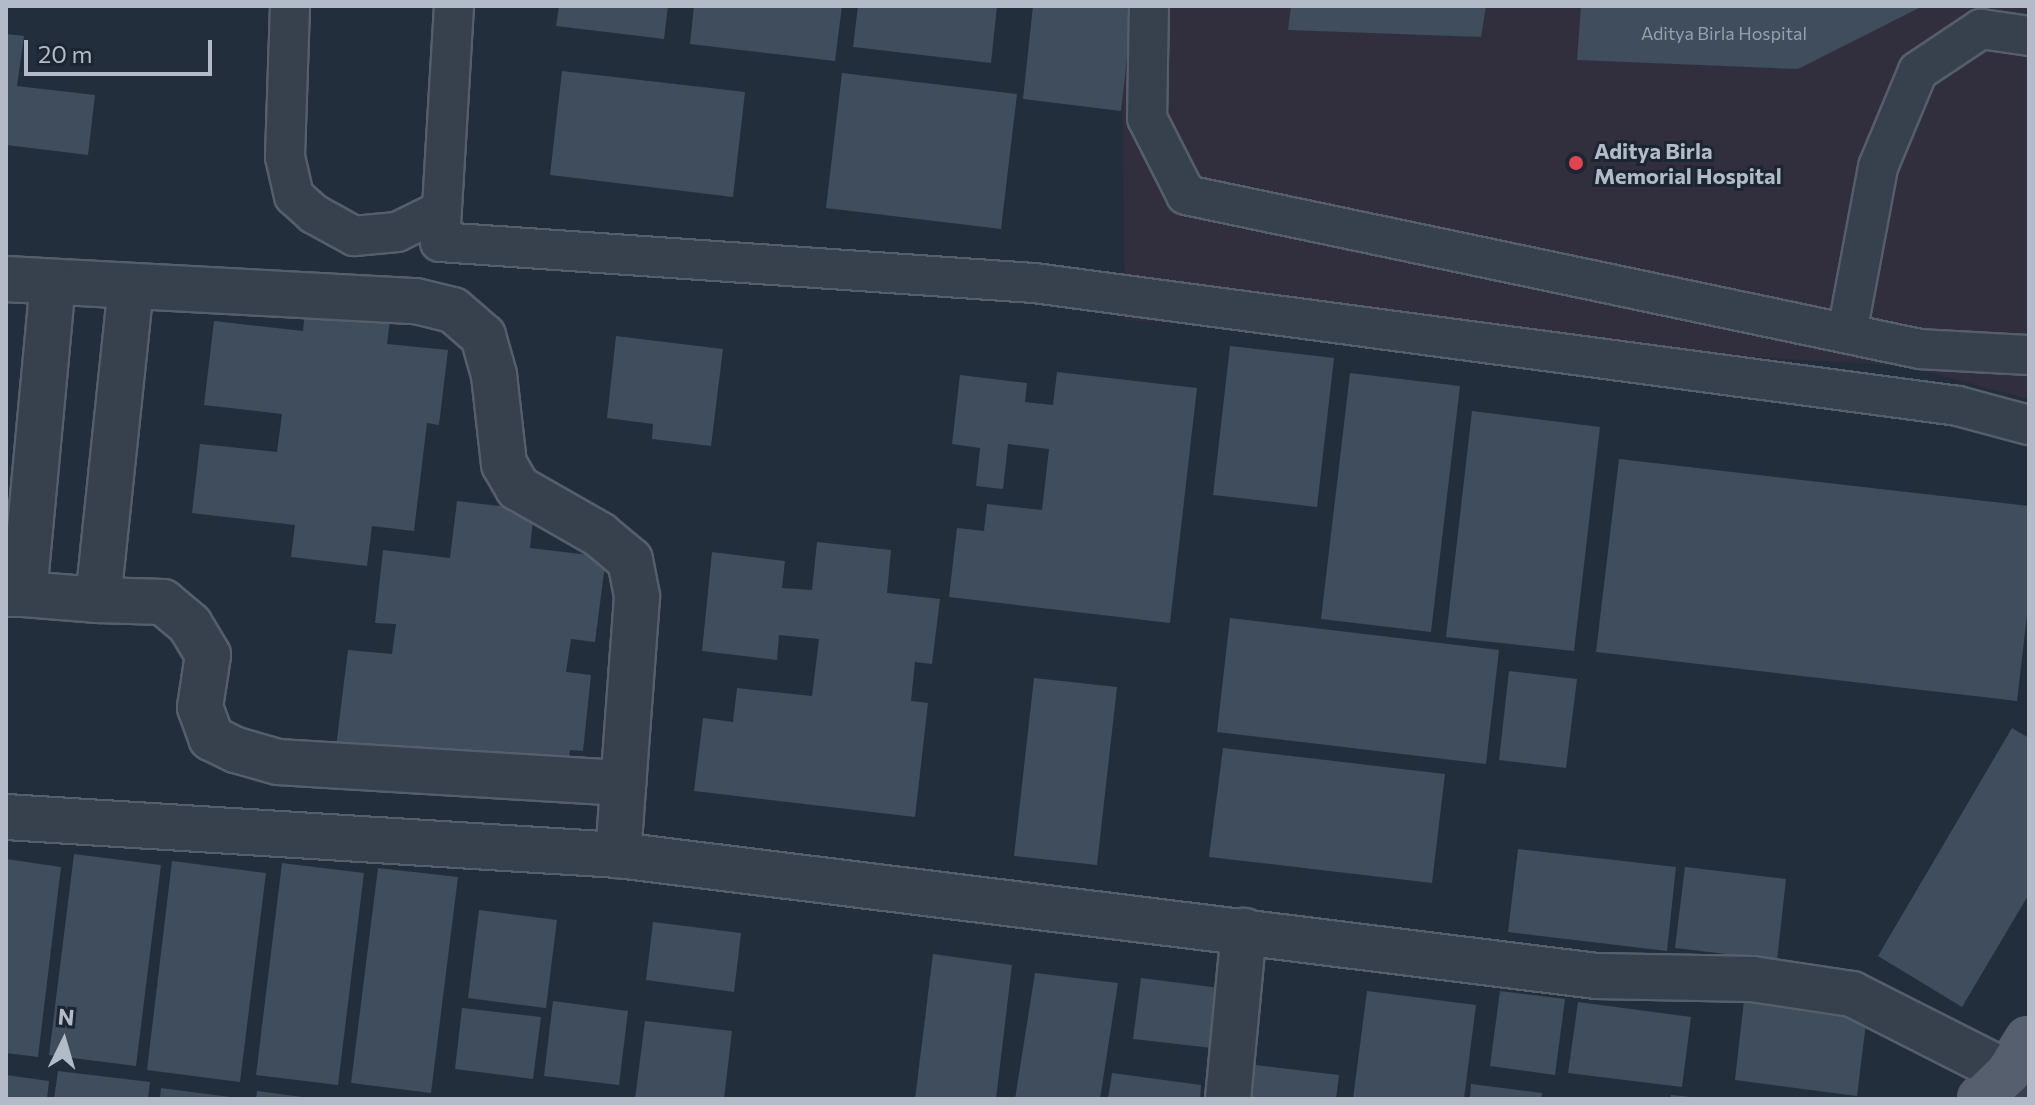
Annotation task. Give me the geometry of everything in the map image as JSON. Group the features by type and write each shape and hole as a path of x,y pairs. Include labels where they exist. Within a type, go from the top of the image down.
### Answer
{"street":[{"path":"6,279 416,301 453,310 483,336 494,375 504,464 518,488 600,535 630,560 637,597 618,855"},
{"path":"53,282 15,594 163,602 190,625 208,655 200,707 211,738 236,750 278,762 623,783"},
{"path":"98,600 131,287"},
{"path":"6,817 618,855 1597,976 1752,979 1852,994 2012,1075"},
{"path":"1228,1099 1244,931"}],"lane":[{"path":"290,6 285,157 294,196 314,214 354,236 397,232 442,210"},
{"path":"454,6 440,242 1034,283 1958,406 2029,425"},
{"path":"1149,6 1147,118 1186,195 1920,349 2029,355"},
{"path":"1847,333 1878,167 1918,71 1981,29 2029,36"}],"shaded area":[{"name":"Aditya Birla Memorial Hospital","path":"1121,6 2029,6 2029,399 1906,366 1125,320"}],"building":[{"path":"559,6 668,6 664,39 556,26"},
{"path":"694,6 842,6 835,61 690,44"},
{"path":"858,6 997,6 991,63 853,47"},
{"path":"1033,6 1133,6 1121,111 1023,99"},
{"path":"1291,6 1486,6 1481,37 1288,30"},
{"path":"1581,6 1923,6 1798,69 1577,60"},
{"path":"6,34 24,36 17,86 95,95 88,155 6,145"},
{"path":"562,71 745,92 733,197 550,175"},
{"path":"842,73 1017,94 1001,229 826,208"},
{"path":"305,310 390,320 387,344 448,350 439,425 427,423 414,531 372,526 367,566 291,557 295,525 192,513 200,444 277,452 282,414 204,405 214,321 303,331"},
{"path":"616,336 723,349 711,446 652,439 653,424 607,418"},
{"path":"1230,346 1334,358 1317,507 1213,495"},
{"path":"1057,372 1197,388 1170,623 949,597 957,528 984,531 987,504 1042,510 1049,449 1008,444 1003,489 976,486 980,448 952,444 960,375 1027,383 1025,402 1053,405"},
{"path":"1350,373 1460,386 1431,632 1321,619"},
{"path":"1472,411 1600,427 1574,651 1446,637"},
{"path":"1619,459 2029,506 2029,598 2017,701 1596,652"},
{"path":"457,501 534,510 530,548 606,557 595,642 571,639 566,672 591,675 583,751 570,750 567,774 336,747 348,650 392,654 396,624 375,623 383,550 450,558"},
{"path":"817,542 891,550 887,593 940,599 932,664 915,662 911,701 928,703 915,817 694,791 703,718 733,722 737,688 812,696 819,639 779,635 777,660 702,651 712,552 785,561 782,588 812,590"},
{"path":"1230,618 1499,650 1486,764 1217,732"},
{"path":"1509,671 1577,679 1566,768 1499,760"},
{"path":"1034,678 1117,687 1097,865 1014,856"},
{"path":"2012,728 2029,738 2029,894 1962,1007 1878,956"},
{"path":"1223,748 1445,774 1432,883 1209,857"},
{"path":"1518,849 1676,867 1667,951 1508,932"},
{"path":"74,854 161,865 136,1066 49,1055"},
{"path":"6,859 61,867 38,1057 6,1053"},
{"path":"172,861 266,873 240,1082 147,1070"},
{"path":"282,863 364,873 338,1085 256,1075"},
{"path":"1685,867 1786,879 1777,960 1675,948"},
{"path":"378,868 458,877 431,1093 351,1083"},
{"path":"479,910 557,920 546,1008 468,998"},
{"path":"653,922 741,933 734,992 646,980"},
{"path":"933,954 1012,965 996,1099 915,1099"},
{"path":"1035,973 1118,983 1100,1099 1015,1099"},
{"path":"1141,978 1220,988 1212,1048 1133,1039"},
{"path":"1367,991 1476,1005 1464,1099 1353,1099"},
{"path":"1500,991 1565,999 1555,1075 1490,1066"},
{"path":"1745,992 1868,1007 1857,1096 1735,1080"},
{"path":"553,1001 628,1011 619,1085 544,1076"},
{"path":"1578,1002 1691,1017 1682,1087 1568,1073"},
{"path":"462,1008 541,1017 533,1079 455,1069"},
{"path":"645,1021 732,1031 724,1099 635,1099"},
{"path":"1247,1064 1339,1075 1336,1099 1243,1099"},
{"path":"58,1071 150,1082 148,1099 54,1099"},
{"path":"1112,1073 1201,1085 1200,1099 1108,1099"},
{"path":"6,1075 49,1081 47,1099 6,1099"},
{"path":"1471,1084 1542,1093 1541,1099 1470,1099"},
{"path":"161,1088 230,1097 230,1099 160,1099"},
{"path":"257,1091 302,1097 302,1099 256,1099"},
{"path":"1671,1095 1691,1097 1691,1099 1671,1099"}],"place":[{"name":"Aditya Birla Memorial Hospital","path":"1576,163"}]}
